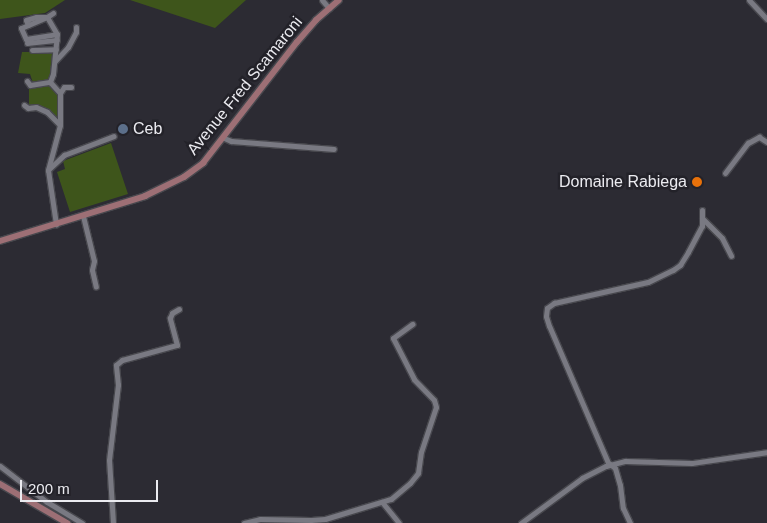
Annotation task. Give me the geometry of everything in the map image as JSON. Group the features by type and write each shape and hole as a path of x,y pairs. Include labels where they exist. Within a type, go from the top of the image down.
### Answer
{"main road":[{"name":"Avenue Fred Scamaroni","path":"0,241 146,196 176,181 203,163 297,42 339,0"},
{"path":"1,485 67,523"}],"street":[{"path":"322,0 329,8"},
{"path":"749,0 767,19"},
{"path":"53,13 21,28 26,38 57,34"},
{"path":"47,17 57,34 55,61 50,82"},
{"path":"55,61 68,48 76,27"},
{"path":"27,43 57,40"},
{"path":"32,50 56,49"},
{"path":"27,81 30,85 50,82"},
{"path":"50,82 60,93"},
{"path":"56,224 48,170 60,125 60,93 64,87 71,86"},
{"path":"24,105 28,108 36,106 47,112 60,125"},
{"path":"48,170 64,155 114,136"},
{"path":"725,173 748,143 759,137 767,142"},
{"path":"224,138 231,141 334,149"},
{"path":"630,523 623,508 620,485 614,468 610,465 549,326 546,316 547,308 554,303 648,282 673,270 680,265 702,226 702,210"},
{"path":"83,216 94,261 92,270 96,287"},
{"path":"702,218 722,238 731,256"},
{"path":"113,523 109,460 118,385 116,365 122,360 177,345 170,318 172,313 179,309"},
{"path":"244,523 260,519 311,520 326,518 391,499 404,491 418,473 426,436 436,411 434,400 414,379 393,338 412,324"},
{"path":"522,523 582,478 610,465 625,461 692,463 767,452"},
{"path":"0,466 47,502 82,523"},
{"path":"1,485 10,475"},
{"path":"382,502 399,523"}],"green space":[{"path":"0,0 65,0 45,13 0,19"},
{"path":"130,0 246,0 215,28"},
{"path":"22,52 53,52 49,81 33,83 30,74 18,73"},
{"path":"49,85 58,94 58,122 49,110 37,105 29,105 29,87"},
{"path":"111,143 128,194 70,212 57,172 65,169 63,161"}],"place":[{"name":"Ceb","path":"123,129"},
{"name":"Domaine Rabiega","path":"697,182"}]}
